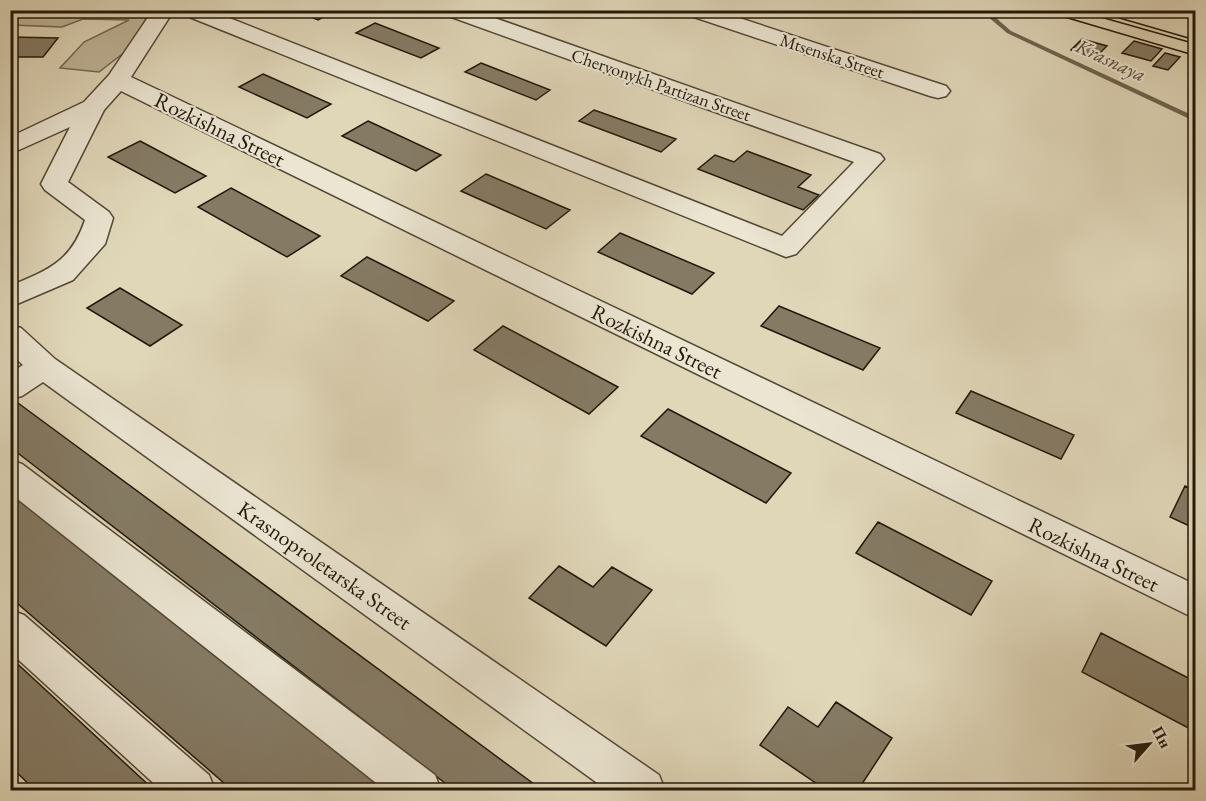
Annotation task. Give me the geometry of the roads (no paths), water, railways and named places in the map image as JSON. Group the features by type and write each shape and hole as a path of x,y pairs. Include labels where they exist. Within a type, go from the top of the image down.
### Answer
{"main road":[{"path":"1064,10 1196,48"},
{"path":"1112,10 1196,34"}],"street":[{"path":"10,298 63,274 91,244 99,218 54,184 93,107 118,80 164,10"},
{"name":"Chervonykh Partizan Street","path":"189,10 786,248 871,159 450,10"},
{"name":"Mtsenska Street","path":"692,10 938,90"},
{"name":"Rozkishna Street","path":"118,80 1196,603"},
{"path":"10,147 93,107"},
{"name":"Krasnoproletarska Street","path":"10,335 44,367 643,790"},
{"path":"10,388 44,367"},
{"path":"10,473 419,790"},
{"path":"10,627 193,790"}],"waterway":[{"name":"Krasnaya","path":"983,10 1009,32 1196,120"}],"tram line":[{"path":"1076,10 1196,44"}]}
